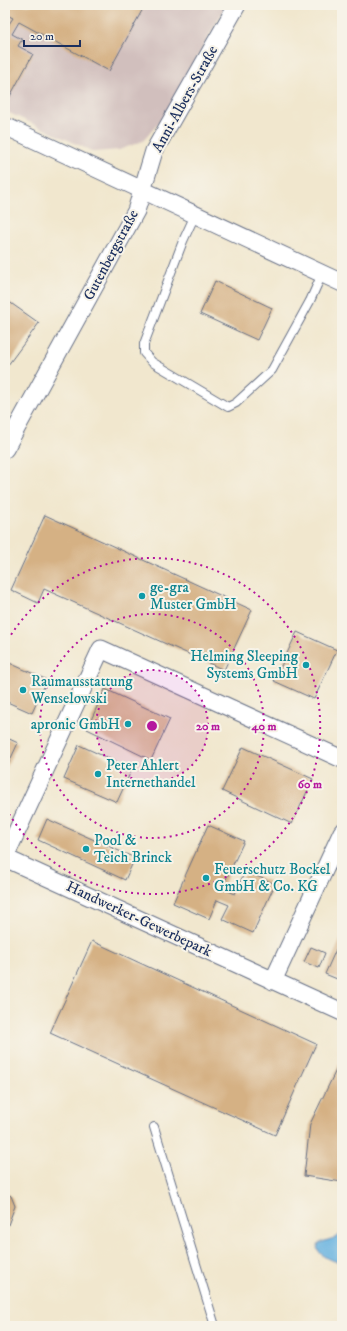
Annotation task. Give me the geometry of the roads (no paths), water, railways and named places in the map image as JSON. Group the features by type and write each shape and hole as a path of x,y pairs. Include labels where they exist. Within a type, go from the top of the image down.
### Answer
{"street":[{"name":"Anni-Albers-Straße","path":"142,189 154,151 237,5"},
{"path":"5,126 342,283"},
{"name":"Gutenbergstraße","path":"5,449 136,211 142,189"},
{"name":"Handwerker-Gewerbepark","path":"342,759 101,649 5,857 342,1012"},
{"path":"273,981 342,832"}],"lane":[{"path":"195,215 183,241 144,344 144,353 152,362 228,406 236,403 272,370 310,301 322,274"},
{"path":"154,1127 215,1326"}],"water":[{"path":"342,1232 342,1262 324,1257 317,1248 319,1243 337,1237"}],"place":[{"name":"ge-gra Muster GmbH","path":"142,596"},
{"name":"Helming Sleeping Systems GmbH","path":"306,665"},
{"name":"Raumausstattung Wenselowski","path":"23,690"},
{"name":"apronic GmbH","path":"128,724"},
{"name":"Peter Ahlert Internethandel","path":"98,774"},
{"name":"Pool & Teich Brinck","path":"86,849"},
{"name":"Feuerschutz Bockel GmbH & Co. KG","path":"206,878"}]}
